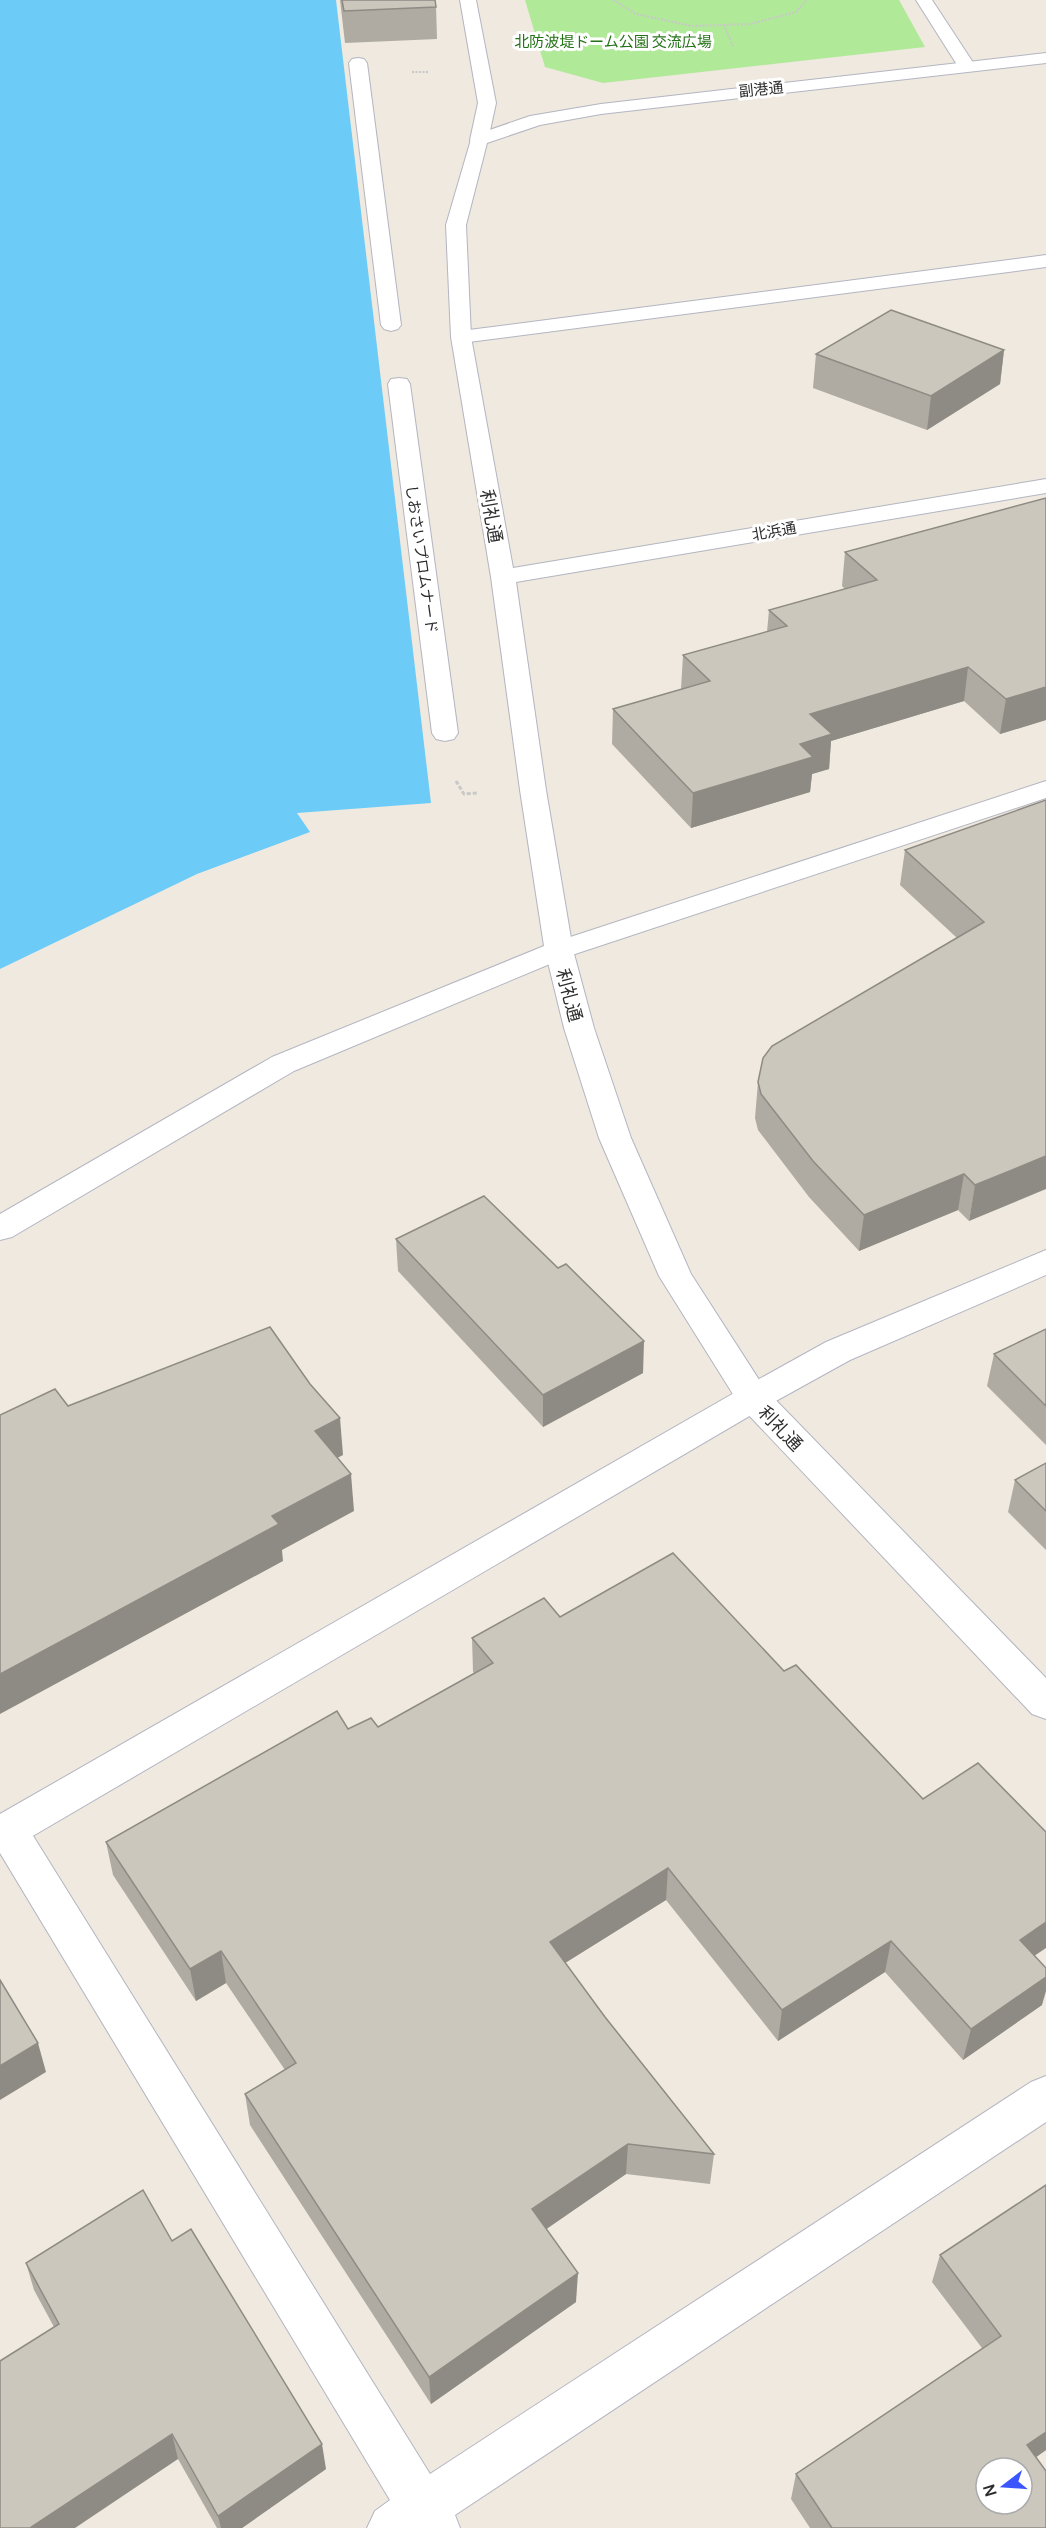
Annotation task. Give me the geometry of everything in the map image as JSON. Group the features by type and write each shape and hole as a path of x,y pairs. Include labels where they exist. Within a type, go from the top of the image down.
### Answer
{"street":[{"name":"利礼通","path":"468,0 487,103 456,225 461,337 503,577 531,778 559,950 579,1028 615,1138 676,1276 753,1398 1046,1703"},
{"path":"924,0 967,67"},
{"name":"副港通","path":"479,140 536,120 601,109 1046,58"},
{"path":"358,63 392,332"},
{"path":"461,337 1046,261"},
{"name":"しおさいプロムナード","path":"399,384 445,733"},
{"name":"北浜通","path":"503,577 1046,486"},
{"path":"0,1228 283,1064 559,950 1046,789"},
{"path":"1046,1262 838,1351 753,1398 4,1833 417,2521 1046,2097"}],"path":[{"path":"613,0 636,14 692,26 750,24 796,12 807,0"}],"green space":[{"name":"北防波堤ドーム公園 交流広場","path":"525,0 899,0 925,47 603,83 545,67"}],"water":[{"path":"0,0 336,0 431,803 297,813 310,832 197,874 0,969"}],"building":[{"path":"342,0 435,0 436,7 344,11"},
{"path":"891,310 1004,350 931,396 816,354"},
{"path":"1046,498 1046,687 1006,699 968,667 810,714 832,734 800,744 813,757 693,793 613,709 710,681 683,655 787,626 769,610 877,580 845,552"},
{"path":"1046,800 1046,1156 975,1185 964,1174 864,1215 813,1161 761,1094 758,1082 763,1058 772,1046 984,922 905,850"},
{"path":"484,1196 558,1268 566,1264 644,1341 543,1395 396,1239"},
{"path":"270,1327 310,1384 340,1418 315,1431 351,1474 272,1516 279,1524 0,1674 0,1415 55,1389 68,1406"},
{"path":"1046,1329 1046,1406 994,1354"},
{"path":"1046,1463 1046,1511 1015,1480"},
{"path":"673,1553 784,1671 796,1665 923,1799 978,1763 1046,1832 1046,1922 1020,1940 1046,1968 1046,1977 971,2029 891,1941 782,2010 668,1868 550,1942 605,2017 714,2154 628,2144 532,2209 578,2273 429,2377 245,2094 296,2063 221,1951 190,1969 106,1842 337,1711 348,1729 371,1718 378,1727 493,1663 472,1638 544,1598 560,1617"},
{"path":"0,1980 38,2043 0,2066"},
{"path":"1046,2185 1046,2432 1027,2445 1046,2471 1046,2528 832,2528 796,2474 1001,2336 940,2255"},
{"path":"143,2190 172,2241 191,2229 322,2444 218,2516 172,2434 30,2528 0,2528 0,2361 59,2324 26,2263"}]}
